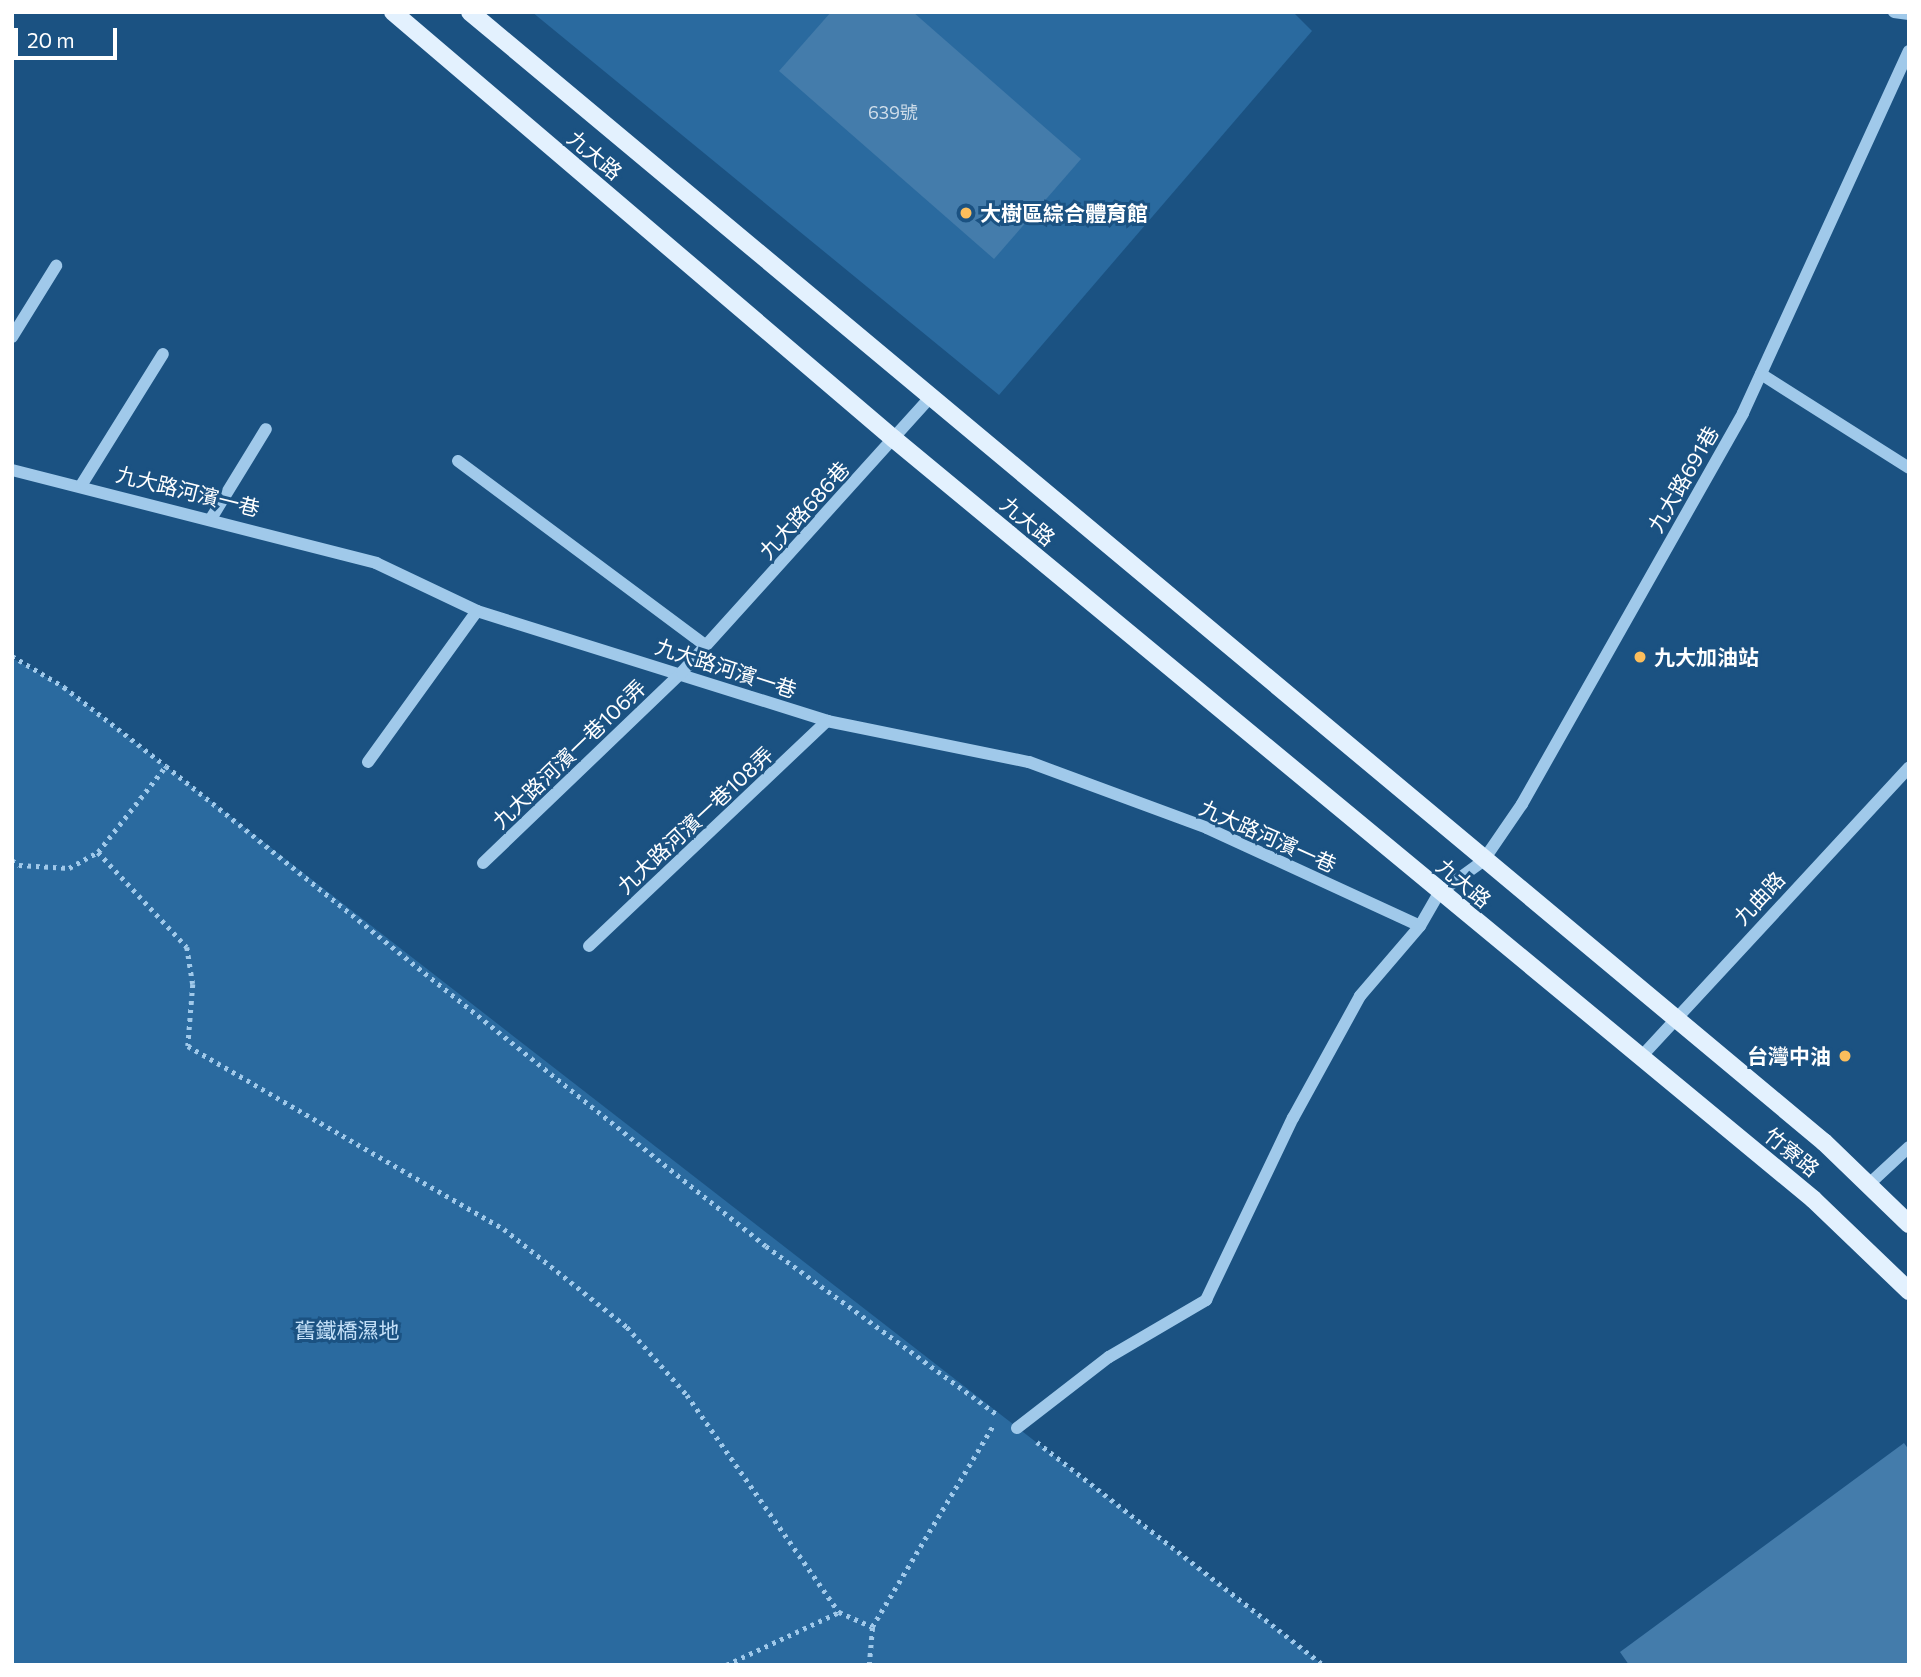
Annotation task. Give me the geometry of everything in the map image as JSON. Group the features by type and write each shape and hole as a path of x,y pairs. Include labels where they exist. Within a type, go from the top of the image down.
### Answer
{"main road":[{"name":"九大路","path":"393,12 894,439 1640,1058"},
{"name":"九大路","path":"470,12 1483,861 1675,1016"},
{"name":"竹寮路","path":"1675,1016 1909,1224"},
{"name":"竹寮路","path":"1640,1058 1813,1199 1909,1291"}],"street":[{"path":"1894,12 1909,14"},
{"name":"九大路691巷","path":"1439,893 1483,861 1522,804 1761,374 1909,51"},
{"path":"12,337 56,266"},
{"path":"82,484 163,354"},
{"path":"1761,374 1907,462"},
{"name":"九大路686巷","path":"682,672 929,398"},
{"path":"212,517 266,429"},
{"path":"458,461 706,646"},
{"name":"九大路河濱一巷","path":"12,470 82,484 212,517 376,563 477,611 682,672 827,721 1029,762 1207,828 1420,926"},
{"path":"369,762 477,611"},
{"name":"九大路河濱一巷106弄","path":"483,863 682,672"},
{"name":"九大路河濱一巷108弄","path":"589,946 827,721"},
{"name":"九曲路","path":"1640,1058 1675,1016 1909,767"},
{"path":"1017,1428 1109,1357 1206,1300 1293,1118 1360,996 1420,926 1439,893"},
{"path":"1868,1185 1909,1147"}],"path":[{"path":"12,656 64,687 166,766 766,1246 1118,1500 1324,1665"},
{"path":"12,860 19,865 69,868 98,852 166,766"},
{"path":"98,852 187,947 193,984 188,1046 504,1229 627,1327 687,1395 839,1612 872,1627"},
{"path":"869,1665 872,1627 999,1416"},
{"path":"726,1665 839,1612"}],"green space":[{"name":"大樹區綜合體育館","path":"532,12 1293,12 1312,31 999,395"},
{"name":"舊鐵橋濕地","path":"12,658 64,687 1323,1665 12,1665"}],"building":[{"path":"831,12 913,12 1081,159 994,259 779,71"},
{"path":"1904,1443 1909,1450 1909,1665 1629,1665 1620,1652"}],"place":[{"name":"大樹區綜合體育館","path":"966,213"},
{"name":"九大加油站","path":"1640,657"},
{"name":"台灣中油","path":"1845,1056"}]}
